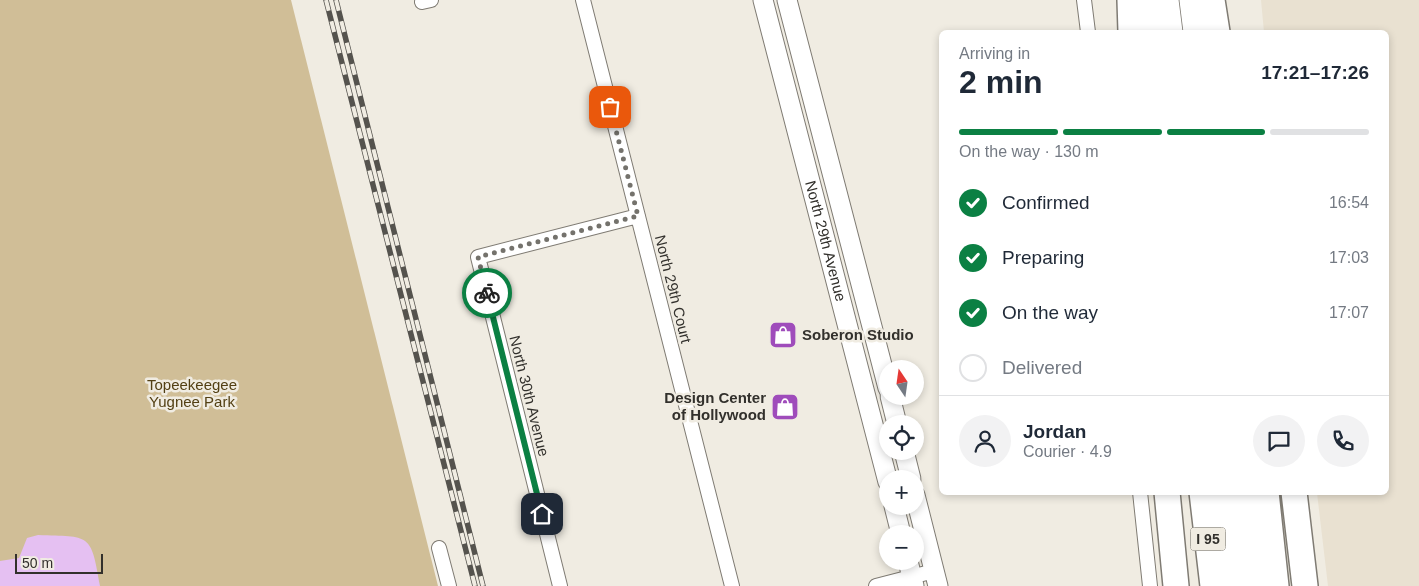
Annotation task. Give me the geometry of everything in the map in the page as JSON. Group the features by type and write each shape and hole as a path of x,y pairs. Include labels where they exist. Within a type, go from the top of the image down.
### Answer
{"highway":[{"path":"1130,0 1131,30"},
{"path":"1148,0 1151,30"},
{"path":"1166,0 1170,30"},
{"path":"1192,0 1196,30"},
{"path":"1211,0 1216,30"},
{"path":"1167,495 1176,586"},
{"name":"I 95","path":"1202,495 1213,586"},
{"path":"1221,495 1232,586"},
{"path":"1244,495 1254,586"},
{"path":"1266,495 1276,586"},
{"path":"1294,495 1305,586"}],"street":[{"name":"North 29th Court","path":"583,0 732,586"},
{"name":"North 29th Avenue","path":"763,0 885,470"},
{"name":"North 29th Avenue","path":"787,0 881,360"},
{"path":"1084,0 1088,30"},
{"name":"North 30th Avenue","path":"560,586 478,257 638,216"},
{"path":"1140,495 1150,586"},
{"path":"876,586 911,575 936,578 920,515"},
{"path":"440,548 449,586"}],"shaded area":[{"path":"1261,0 1419,0 1419,586 1328,586 1317,495 1389,495 1389,30 1264,30"},
{"path":"38,535 68,536 85,541 94,556 100,586 0,586 0,561 19,558 27,538"}],"green space":[{"name":"Topeekeegee Yugnee Park","path":"0,0 291,0 438,586 0,586"}],"railway":[{"path":"326,0 475,586"},
{"path":"336,0 483,586"}],"way so far":[{"path":"487,293 478,257 638,216 610,107"}],"place":[{"name":"Soberon Studio","path":"783,335"},
{"name":"Design Center of Hollywood","path":"785,407"}],"route":[{"path":"487,293 542,514"}]}
